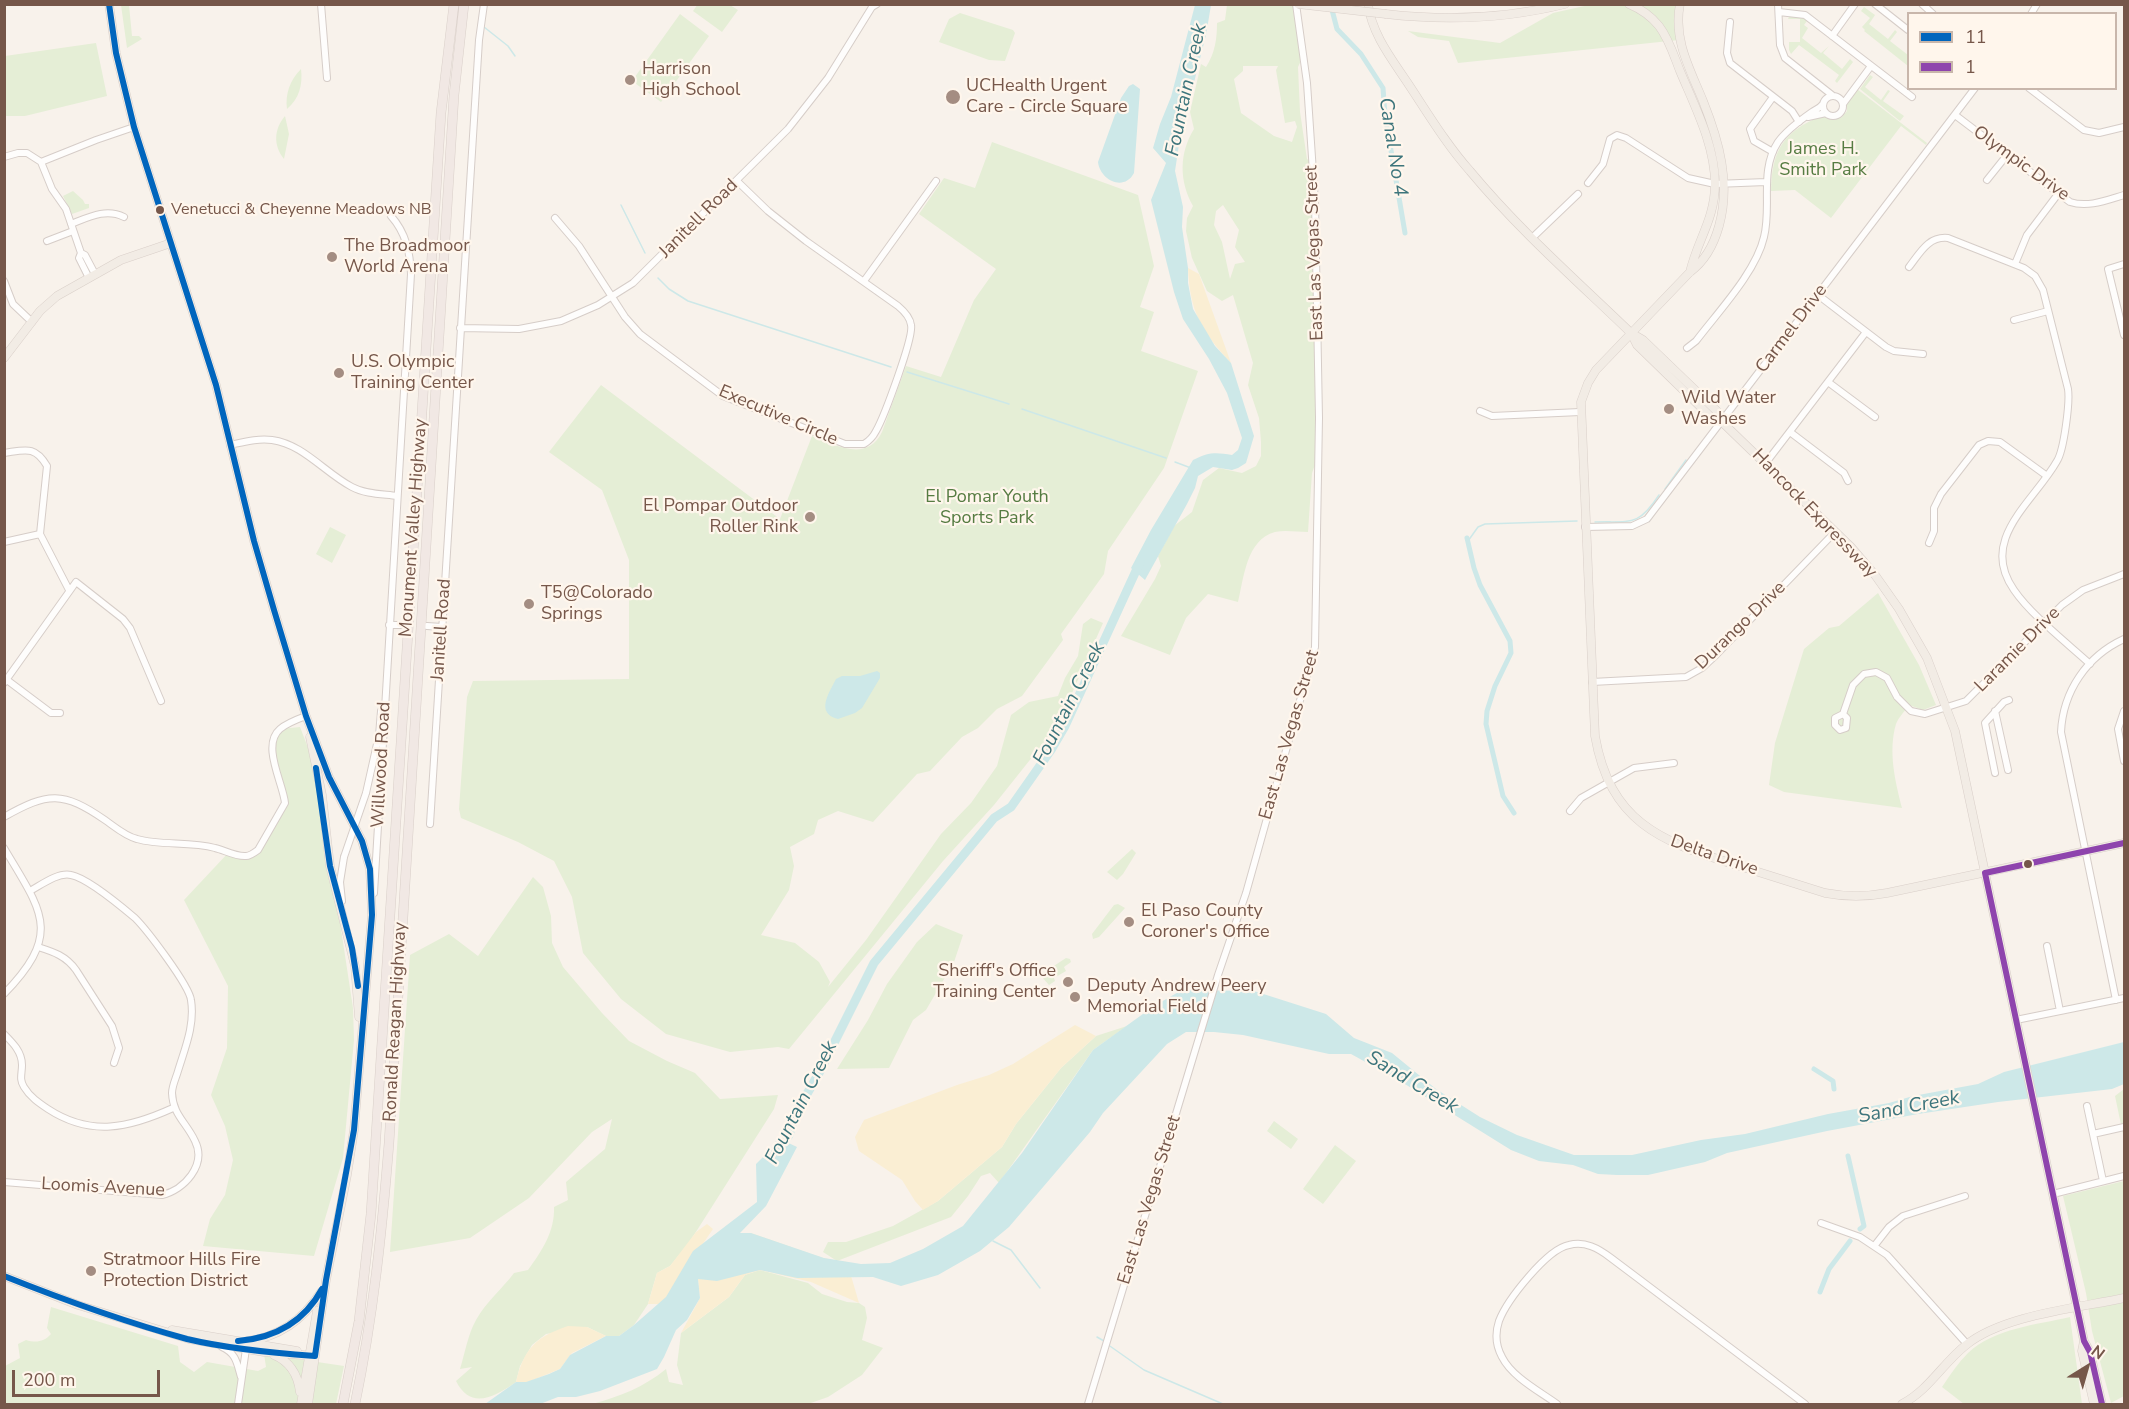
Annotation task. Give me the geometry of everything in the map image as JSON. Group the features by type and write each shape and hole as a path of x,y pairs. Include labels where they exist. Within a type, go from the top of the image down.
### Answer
{"highway":[{"name":"Monument Valley Highway","path":"406,657 441,113 454,4"},
{"name":"Monument Valley Highway","path":"420,638 454,95 465,4"},
{"name":"Ronald Reagan Highway","path":"355,1404 371,1322 382,1227 420,638"},
{"name":"Ronald Reagan Highway","path":"342,1404 359,1321 368,1244 406,657"}],"main road":[{"path":"109,4 116,53 134,127 216,385 270,599 306,716 329,777 367,855 371,877 372,915 360,1034 354,1130 301,1404"},
{"path":"1297,4 1430,19 1509,16 1565,4"},
{"name":"Hancock Expressway","path":"1368,4 1375,29 1386,49 1468,170 1532,238 1631,333 1637,345 1674,382 1714,420 1722,422 1835,532 1875,575 1899,609 1927,658 1955,731 2084,1341 2090,1352 2102,1404"},
{"path":"1629,4 1643,10 1658,25 1669,44 1711,152 1715,184 1711,215 1690,272"},
{"name":"Delta Drive","path":"1680,4 1677,28 1682,52 1720,148 1724,183 1723,207 1717,232 1701,264 1690,272 1591,377 1584,392 1580,412 1595,736 1601,765 1608,782 1636,818 1666,840 1695,852 1825,893 1843,896 1872,896 2124,843"},
{"path":"1695,106 1701,106 1709,117"},
{"path":"4,358 50,302 121,260 171,243"},
{"path":"306,716 322,795 330,866 355,966 360,1034"},
{"path":"4,1276 78,1305 189,1340 264,1352 311,1355"},
{"path":"308,1404 311,1355 321,1292 326,1280"},
{"path":"236,1341 263,1338 284,1329 307,1311 321,1292"},
{"path":"1902,1404 1927,1386 1967,1344 1986,1331 2006,1323 2124,1298"},
{"path":"137,1324 311,1355"},
{"name":"Hancock Expressway","path":"2084,1341 2082,1351 2094,1404"},
{"path":"264,1352 284,1360 294,1371 301,1404"}],"street":[{"path":"321,4 327,78"},
{"name":"Janitell Road","path":"430,824 460,328 479,40 484,4"},
{"name":"East Las Vegas Street","path":"1088,1404 1196,1046 1246,893 1312,662 1317,632 1319,418 1315,202 1307,83 1297,4"},
{"path":"1779,4 1783,55 1815,83 1823,94 1826,113"},
{"path":"1832,36 1855,4"},
{"path":"1875,4 1907,29"},
{"name":"Janitell Road","path":"460,328 500,330 536,327 577,315 611,298 643,274 788,129 816,95 874,5"},
{"path":"1779,12 1805,15 1912,97"},
{"path":"1730,22 1727,53 1730,63 1792,111 1799,122"},
{"path":"1842,101 1856,87 1871,66"},
{"path":"1815,83 1820,84 1842,101"},
{"name":"Carmel Drive","path":"1585,527 1632,525 1647,519 1974,90"},
{"path":"2032,90 2084,130 2092,133 2106,132 2124,127"},
{"path":"1808,117 1832,95"},
{"path":"1773,97 1750,129 1754,141 1773,152"},
{"path":"1687,348 1696,341 1752,267 1757,256 1766,226 1766,182 1773,152 1786,132 1799,122 1808,117 1826,113 1836,116 1843,111 1842,101"},
{"name":"Olympic Drive","path":"1955,115 2070,202 2084,204 2124,195"},
{"path":"41,162 134,127"},
{"path":"1588,183 1603,164 1610,139 1617,135 1626,138 1684,177 1715,184 1766,182"},
{"path":"4,157 27,153 41,162 50,186 63,204 71,224 81,253 79,258 92,276"},
{"path":"1987,180 2007,155"},
{"name":"Executive Circle","path":"555,218 579,246 611,298 640,334 716,392 845,444 858,446 868,441 876,432 912,326 903,310 793,231 737,181"},
{"path":"864,281 936,181"},
{"path":"1532,238 1578,194"},
{"path":"2014,264 2026,235 2058,194"},
{"path":"71,224 103,213 117,213 124,217"},
{"name":"Willwood Road","path":"372,915 411,274 410,254 401,230 391,216"},
{"path":"47,241 73,231"},
{"path":"1909,267 1928,243 1941,237 2014,264 2030,272 2039,282 2069,396 2060,456 2011,523 2005,539 2003,562 2010,583 2021,598 2090,664"},
{"path":"2124,264 2108,269 2124,334"},
{"path":"4,281 13,304 32,322"},
{"path":"1818,295 1886,347 1894,351 1923,354"},
{"path":"2014,320 2048,311"},
{"path":"1765,464 1866,332"},
{"path":"1828,382 1875,417"},
{"path":"1480,411 1492,416 1580,412"},
{"path":"1790,432 1844,473 1848,482"},
{"path":"230,445 258,440 279,441 294,447 352,487 376,494 397,496"},
{"path":"1929,543 1934,531 1933,515 1937,501 1975,449 1983,442 1993,440 2000,442 2047,476"},
{"path":"4,453 28,450 36,452 47,466 40,534 69,590"},
{"name":"Durango Drive","path":"1592,682 1686,677 1696,672 1835,532"},
{"path":"4,542 40,534"},
{"name":"Laramie Drive","path":"1843,714 1854,685 1864,674 1876,672 1887,678 1897,697 1911,711 1925,714 1966,701 2061,605 2084,590 2124,574"},
{"path":"60,713 51,713 6,681 76,582 123,619 130,628 161,701"},
{"path":"389,625 402,625"},
{"path":"427,626 442,627"},
{"path":"2116,1000 2061,732 2064,705 2074,684 2090,664 2107,649 2124,639"},
{"name":"Willwood Road","path":"346,928 340,882 344,857 366,793 379,735 385,687"},
{"path":"1995,773 1985,723 2004,702 2009,700"},
{"path":"1995,711 2008,770"},
{"path":"2124,711 2118,729 2124,762"},
{"path":"4,818 30,803 43,799 69,800 84,805 123,833 137,839 211,847 245,856 252,854 258,850 285,803 272,751 275,736 280,729 306,716"},
{"path":"1570,811 1581,798 1634,768 1674,763"},
{"path":"4,848 30,891 41,919 38,947 28,967 4,994"},
{"path":"4,1034 18,1049 22,1065 20,1077 28,1094 63,1119 83,1125 110,1126 141,1122 173,1108 172,1089 193,1019 191,999 186,984 136,920 87,882 70,875 57,877 30,891"},
{"path":"2047,946 2060,1011"},
{"path":"38,947 61,955 70,961 76,970 111,1026 119,1048 114,1063"},
{"path":"2016,1020 2124,998"},
{"path":"2087,1106 2103,1181"},
{"name":"Loomis Avenue","path":"4,1182 162,1195 173,1192 188,1182 198,1151 196,1142 173,1108"},
{"path":"2093,1134 2123,1129"},
{"path":"2053,1194 2124,1176"},
{"path":"1875,1245 1888,1227 1903,1216 1965,1196"},
{"path":"1821,1223 1875,1245 1892,1260 1967,1344"},
{"path":"1557,1404 1511,1369 1503,1359 1497,1341 1497,1329 1502,1316 1546,1257 1560,1247 1582,1244 1595,1247 1611,1258 1805,1404"},
{"path":"219,1345 230,1350 236,1357 242,1380"},
{"path":"238,1404 246,1349"}],"green space":[{"path":"698,4 730,5 738,10 722,32 693,11"},
{"path":"121,5 129,5 132,36 139,36 142,39 127,48"},
{"path":"1227,5 1296,5 1304,54 1298,67 1300,112 1307,159 1312,163 1319,454 1312,473 1308,532 1275,532 1265,536 1252,551 1238,602 1208,594 1186,618 1170,655 1121,636 1155,579 1161,566 1158,556 1174,526 1192,512 1203,480 1219,468 1242,473 1256,466 1261,456 1259,418 1248,385 1253,363 1233,295 1222,301 1207,291 1192,258 1186,231 1187,218 1193,206 1183,177 1183,157 1194,129 1190,112 1201,64 1206,67 1209,62 1215,46 1217,23 1225,20","holes":["1243,66 1278,66 1276,70 1285,123 1295,121 1297,127 1292,142 1274,136 1241,113 1234,79 1243,71","1223,205 1239,230 1235,247 1245,262 1235,264 1230,279 1222,242 1214,225 1216,211"]},
{"path":"1589,5 1680,5 1679,40 1458,63 1449,41 1418,37 1408,31 1500,43 1553,13"},
{"path":"1864,7 1875,15 1869,24 1888,39 1895,30 1897,32 1890,41 1907,54 1907,65 1864,31 1862,27 1870,18 1861,11"},
{"path":"960,13 1013,30 1015,33 1005,61 989,60 939,42 949,19"},
{"path":"680,14 709,36 661,102 632,81"},
{"path":"1800,16 1807,21 1804,25 1808,28 1802,38 1821,53 1829,46 1823,53 1842,69 1850,59 1853,62 1837,83 1835,81 1839,75 1799,45 1791,54 1789,42 1800,42 1800,19 1788,19"},
{"path":"96,43 107,96 25,116 5,116 5,56"},
{"path":"301,69 299,91 295,101 287,109 289,88"},
{"path":"1870,75 1873,77 1865,87 1881,100 1888,90 1890,91 1883,101 1904,116 1900,121 1860,89"},
{"name":"James H. Smith Park","path":"1857,89 1927,143 1926,145 1901,126 1831,218 1795,190 1771,191 1774,164 1782,144 1797,129 1821,116 1833,120 1842,117 1847,111 1847,101"},
{"path":"285,116 289,134 284,159 280,154 276,137"},
{"name":"El Pomar Youth Sports Park","path":"992,142 1138,195 1154,266 1140,307 1154,312 1141,351 1198,371 1164,468 1108,551 1104,574 1061,634 1063,640 1022,696 997,709 978,728 962,737 930,771 917,774 873,822 838,811 818,820 814,834 790,847 794,866 789,890 761,935 795,943 819,962 830,982 828,987 866,940 941,834 971,803 997,766 1011,715 1029,702 1058,696 1078,656 1083,624 1091,618 1103,623 1065,709 1045,741 789,1049 778,1047 730,1052 666,1034 621,999 583,953 572,897 554,861 518,842 461,818 459,809 467,697 473,681 629,679 629,560 602,490 549,452 601,385 780,519 812,436 850,449 868,447 882,432 906,366 941,377 974,300 996,269 919,214 944,178 975,188"},
{"path":"73,191 85,204 89,204 89,208 72,214 63,196"},
{"path":"330,527 346,535 332,563 316,554"},
{"path":"1878,593 1919,665 1936,705 1923,710 1909,705 1896,724 1893,755 1902,808 1784,792 1769,785 1775,743 1804,649 1829,628 1839,626"},
{"path":"300,727 317,771 353,1008 354,1040 343,1158 314,1256 203,1246 210,1219 225,1195 233,1160 225,1126 211,1095 227,1048 228,986 184,900 229,852 245,856 258,850 282,813 285,797 272,751 280,729"},
{"path":"1132,849 1136,853 1117,880 1107,872"},
{"path":"533,877 543,887 551,916 552,943 563,967 629,1041 695,1073 720,1099 778,1095 774,1109 687,1246 670,1266 657,1273 648,1304 634,1325 619,1336 606,1336 587,1327 546,1334 532,1345 520,1366 516,1382 490,1397 475,1398 462,1390 456,1381 472,1367 460,1369 473,1325 484,1307 514,1273 528,1270 538,1256 550,1232 554,1207 568,1200 566,1182 605,1149 612,1119 592,1132 529,1198 470,1238 390,1252 410,955 449,934 478,956"},
{"path":"1118,904 1125,908 1099,937 1093,939 1092,934 1114,905"},
{"path":"936,924 963,935 954,962 926,1010 913,1020 889,1068 837,1069 868,1020 887,984 917,942"},
{"path":"1066,958 1071,962 1064,967 1066,971 1054,978 1055,981 1049,985 1040,975"},
{"path":"1127,1026 1093,1050 999,1183 990,1173 981,1176 951,1217 837,1261 823,1252 828,1242 846,1242 893,1226 938,1201 1002,1147 1016,1124 1061,1068 1096,1036"},
{"path":"2124,1089 2124,1139 2115,1096"},
{"path":"1274,1121 1298,1139 1291,1149 1267,1131"},
{"path":"1335,1145 1356,1161 1323,1204 1303,1189"},
{"path":"2124,1181 2124,1396 2111,1403 2092,1331 2086,1293 2063,1196"},
{"path":"760,1270 808,1283 822,1294 847,1302 859,1303 865,1307 867,1318 862,1340 883,1348 862,1375 828,1397 808,1404 592,1404 631,1391 666,1369 669,1382 683,1385 677,1365 681,1333 729,1297 745,1275"},
{"path":"51,1307 178,1346 180,1362 194,1372 207,1362 258,1371 266,1367 264,1354 344,1366 336,1404 5,1404 5,1366 20,1358 18,1344 26,1340 40,1341 51,1334 47,1328"},
{"path":"2070,1317 2082,1404 1964,1404 1942,1387 1968,1353 1991,1338 2016,1329"}],"sand":[{"path":"1188,268 1199,274 1231,363 1212,341 1199,320 1191,297"},
{"path":"1075,1025 1096,1036 1061,1068 1016,1124 1002,1147 938,1201 923,1210 902,1180 859,1151 855,1137 864,1120 989,1075 1013,1064"},
{"path":"707,1224 713,1229 681,1276 667,1304 648,1304 657,1273 670,1266 696,1232"},
{"path":"751,1233 823,1258 847,1262 859,1303 811,1282 760,1270 745,1275 729,1297 681,1333 700,1298 698,1279"},
{"path":"568,1326 587,1327 606,1336 572,1353 560,1369 528,1382 516,1382 523,1360 533,1345"}],"water":[{"path":"1195,5 1211,5 1206,35 1180,138 1175,171 1183,207 1182,227 1188,283 1193,309 1215,346 1231,363 1254,436 1246,463 1232,470 1213,467 1198,476 1187,504 1145,580 1131,568 1193,460 1212,453 1232,455 1238,450 1242,438 1227,393 1209,359 1183,319 1151,200 1166,163 1153,148 1171,97"},
{"path":"1133,84 1140,89 1134,173 1130,179 1119,183 1103,174 1098,162 1121,98"},
{"path":"877,671 880,673 880,678 862,708 838,719 827,712 826,702 836,679"},
{"name":"Sand Creek","path":"1182,990 1254,991 1326,1014 1354,1038 1392,1053 1436,1089 1480,1117 1517,1135 1574,1155 1632,1155 1701,1140 1745,1134 1828,1114 1978,1084 2004,1072 2124,1042 2124,1084 2112,1089 1998,1102 1827,1131 1727,1153 1705,1162 1648,1175 1598,1174 1573,1165 1539,1161 1511,1150 1400,1081 1351,1054 1329,1054 1243,1035 1186,1032 1167,1044 1103,1113 1090,1132 1009,1227 980,1251 938,1275 901,1286 873,1277 797,1278 760,1270 717,1281 698,1279 700,1298 687,1320 676,1330 657,1369 600,1391 576,1397 558,1397 540,1404 485,1404 516,1382 526,1382 560,1369 570,1355 606,1336 619,1336 666,1297 693,1251 757,1202 756,1164 778,1138 797,1147 766,1206 740,1233 751,1233 824,1258 861,1264 890,1263 923,1249 963,1226 1022,1153 1093,1050 1154,1006"}],"waterway":[{"name":"Canal No 4","path":"1331,6 1337,29 1361,54 1383,88 1385,115 1405,233"},
{"path":"484,27 508,46 515,56"},
{"path":"621,205 645,253"},
{"path":"658,278 669,289 688,301 891,367"},
{"path":"907,372 1009,404"},
{"path":"1022,409 1166,458"},
{"path":"1665,489 1686,460"},
{"path":"1175,462 1191,468"},
{"path":"1595,522 1633,520 1645,513 1659,495"},
{"path":"1468,541 1478,527 1485,524 1577,521"},
{"name":"Canal No 4","path":"1467,538 1480,585 1510,641 1511,653 1495,686 1487,711 1486,724 1503,796 1514,813"},
{"name":"Fountain Creek","path":"779,1150 789,1135 796,1113 819,1073 874,963 994,818 1011,807 1051,750 1065,726 1140,562"},
{"name":"Canal No 4","path":"1814,1069 1833,1081 1834,1089"},
{"name":"Canal No 4","path":"1848,1156 1864,1226 1860,1229"},
{"path":"993,1241 1011,1250 1040,1288"},
{"name":"Canal No 4","path":"1820,1292 1829,1269 1850,1241"},
{"path":"1097,1337 1104,1341"},
{"path":"1107,1344 1144,1370 1223,1404"}],"transit line":[{"name":"11","path":"109,4 116,53 134,127 216,385 254,541 274,610 306,716 329,777 362,841 370,869 372,915 354,1130 326,1280 315,1356"},
{"name":"11","path":"316,768 330,866 352,948 358,986"},
{"name":"1","path":"2102,1404 2090,1352 2084,1341 1985,873 2124,843"},
{"name":"11","path":"4,1276 95,1310 187,1339 251,1350 315,1356"},
{"name":"11","path":"238,1341 264,1336 287,1326 306,1311 322,1289"}],"place":[{"name":"Harrison High School","path":"630,80"},
{"name":"UCHealth Urgent Care - Circle Square","path":"953,97"},
{"name":"Venetucci & Cheyenne Meadows NB","path":"160,210"},
{"name":"The Broadmoor World Arena","path":"332,257"},
{"name":"U.S. Olympic Training Center","path":"339,373"},
{"name":"Wild Water Washes","path":"1669,409"},
{"name":"El Pompar Outdoor Roller Rink","path":"810,517"},
{"name":"T5@Colorado Springs","path":"529,604"},
{"name":"El Paso County Coroner's Office","path":"1129,922"},
{"name":"Sheriff's Office Training Center","path":"1068,982"},
{"name":"Deputy Andrew Peery Memorial Field","path":"1075,997"},
{"name":"Stratmoor Hills Fire Protection District","path":"91,1271"}]}
